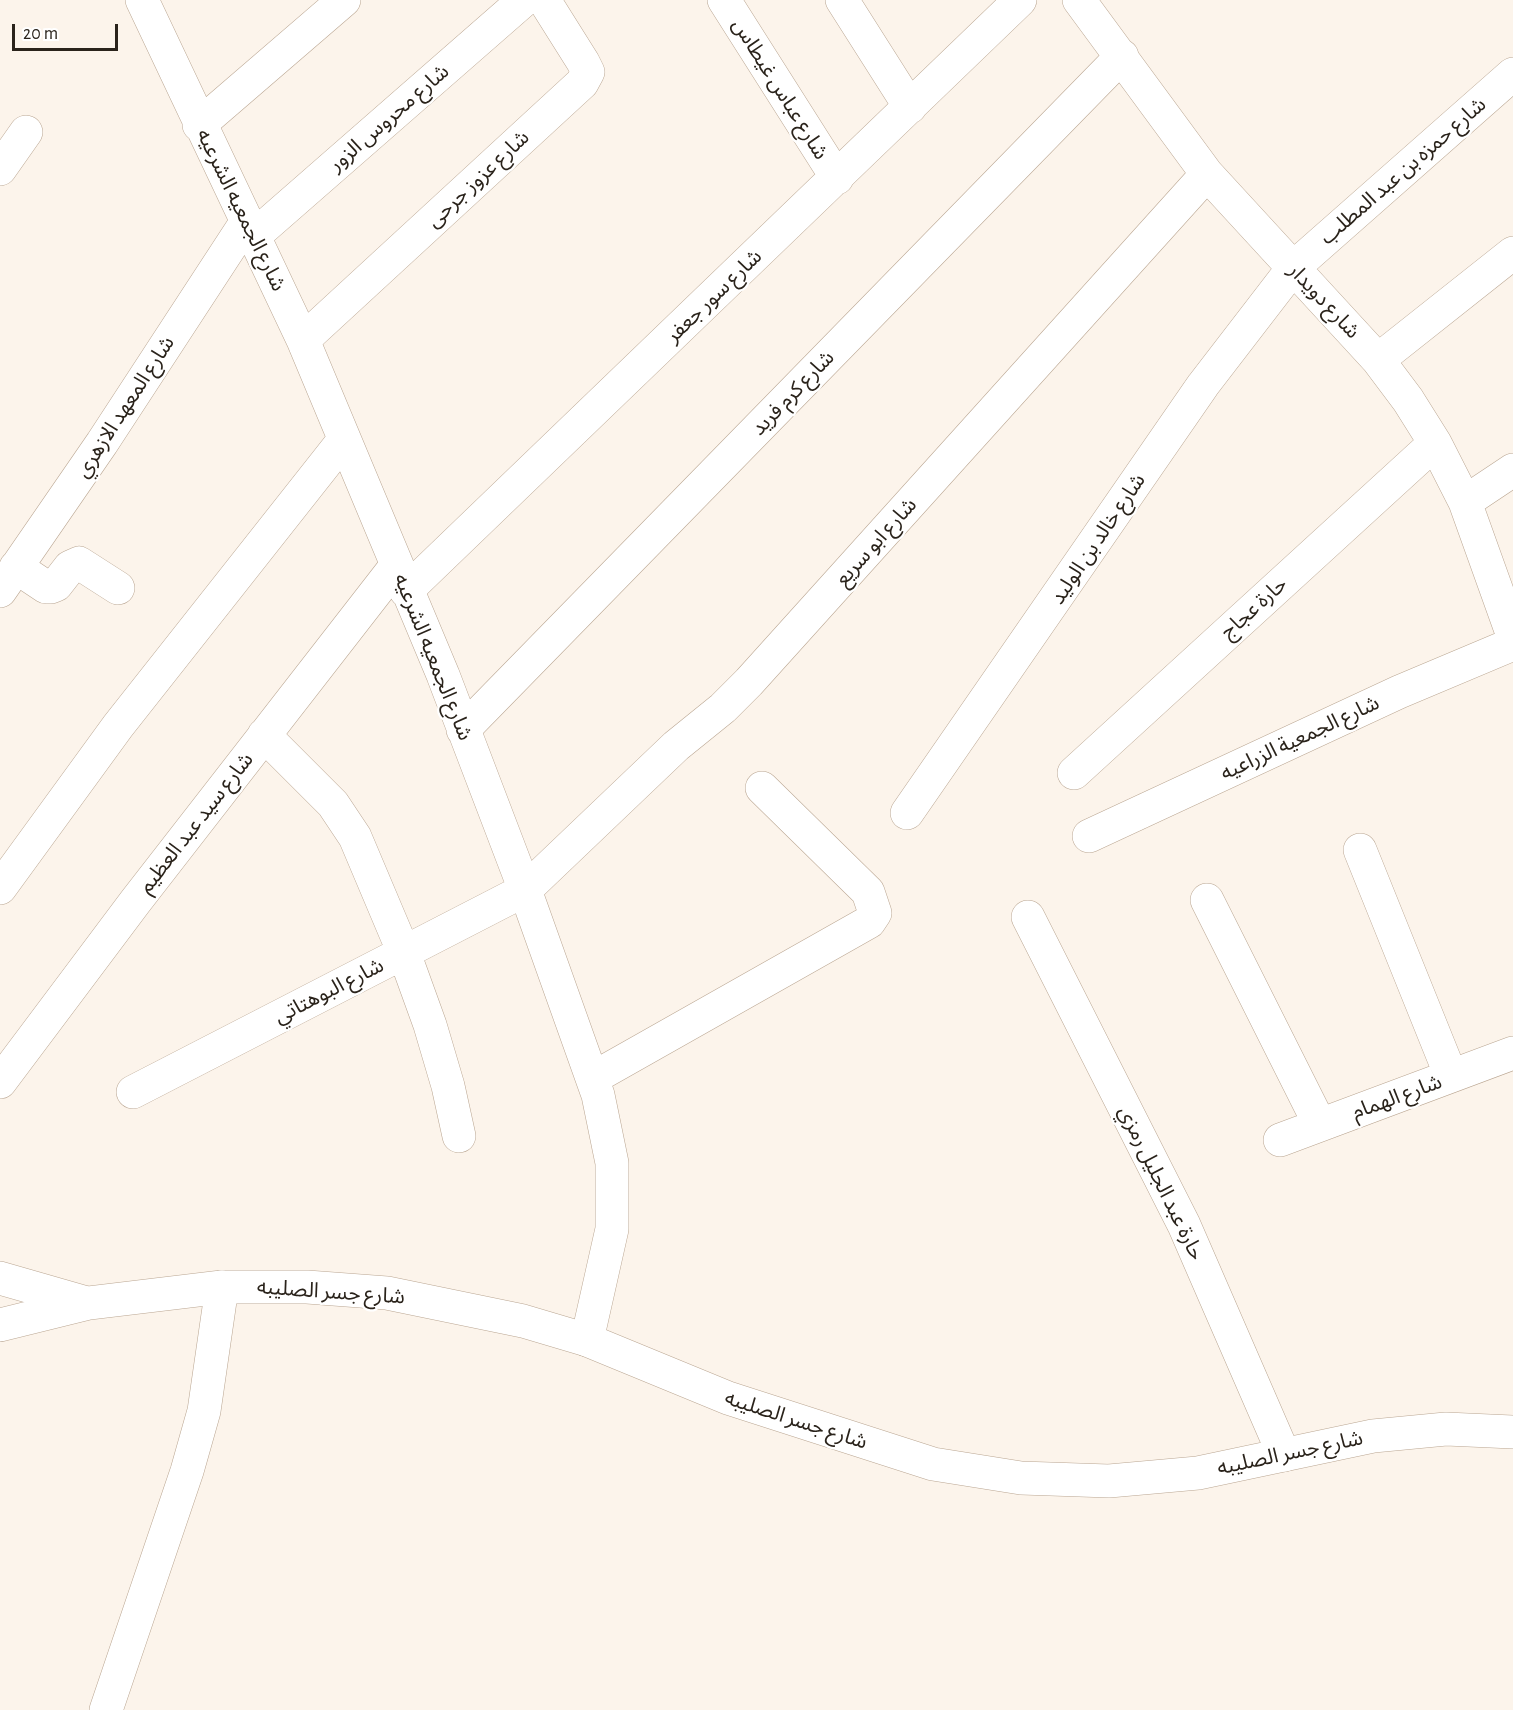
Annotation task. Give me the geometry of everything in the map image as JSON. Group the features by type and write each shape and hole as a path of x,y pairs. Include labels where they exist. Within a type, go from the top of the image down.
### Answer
{"street":[{"name":"شارع الجمعيه الشرعيه","path":"142,0 303,340 463,730 525,890 593,1078 612,1163 612,1229 587,1340"},
{"path":"200,125 344,0"},
{"name":"شارع محروس الزور","path":"250,229 524,0"},
{"name":"شارع عزوز جرحى","path":"303,340 582,83 588,72 584,62 544,0"},
{"name":"شارع عباس غيطاس","path":"724,0 837,178"},
{"path":"842,0 910,106"},
{"name":"شارع سور جعفر","path":"401,578 837,178 1020,0"},
{"name":"شارع دويدار","path":"1079,0 1207,174 1378,360 1408,400 1435,443 1465,502 1513,636"},
{"name":"شارع كرم فريد","path":"463,730 1122,56"},
{"name":"شارع حمزه بن عبد المطلب","path":"1293,268 1513,74"},
{"path":"0,169 26,132"},
{"name":"شارع ابو سريع","path":"525,890 676,746 723,708 749,682 1207,174"},
{"name":"شارع المعهد الازهري","path":"8,579 250,229"},
{"path":"1378,360 1513,253"},
{"name":"شارع خالد بن الوليد","path":"907,813 1203,385 1293,268"},
{"path":"0,888 118,726 343,441"},
{"name":"حارة عجاج","path":"1074,773 1435,443"},
{"path":"1465,502 1513,470"},
{"path":"8,579 51,587 56,585 70,567 80,563 118,588"},
{"name":"شارع سيد عبد العظيم","path":"0,1082 264,735 401,578"},
{"name":"شارع الجمعية الزراعيه","path":"1089,836 1399,692 1513,644"},
{"path":"264,735 344,818 356,837 404,953 442,1066 459,1136"},
{"path":"593,1078 869,922 875,914 868,892 762,788"},
{"path":"1360,850 1451,1076"},
{"name":"شارع البوهتاتي","path":"133,1092 525,890"},
{"path":"1207,900 1320,1125"},
{"name":"حارة عبد الجليل رمزي","path":"1028,917 1184,1225 1284,1455"},
{"name":"شارع الهمام","path":"1280,1140 1513,1053"},
{"name":"شارع جسر الصليبه","path":"0,1278 89,1303"},
{"path":"106,1710 190,1461 204,1411 222,1287"},
{"name":"شارع جسر الصليبه","path":"0,1325 89,1303 222,1287 308,1287 387,1293 523,1321 587,1340 686,1383 933,1464 1010,1476 1110,1481 1198,1473 1373,1436 1446,1430 1513,1432"}]}
